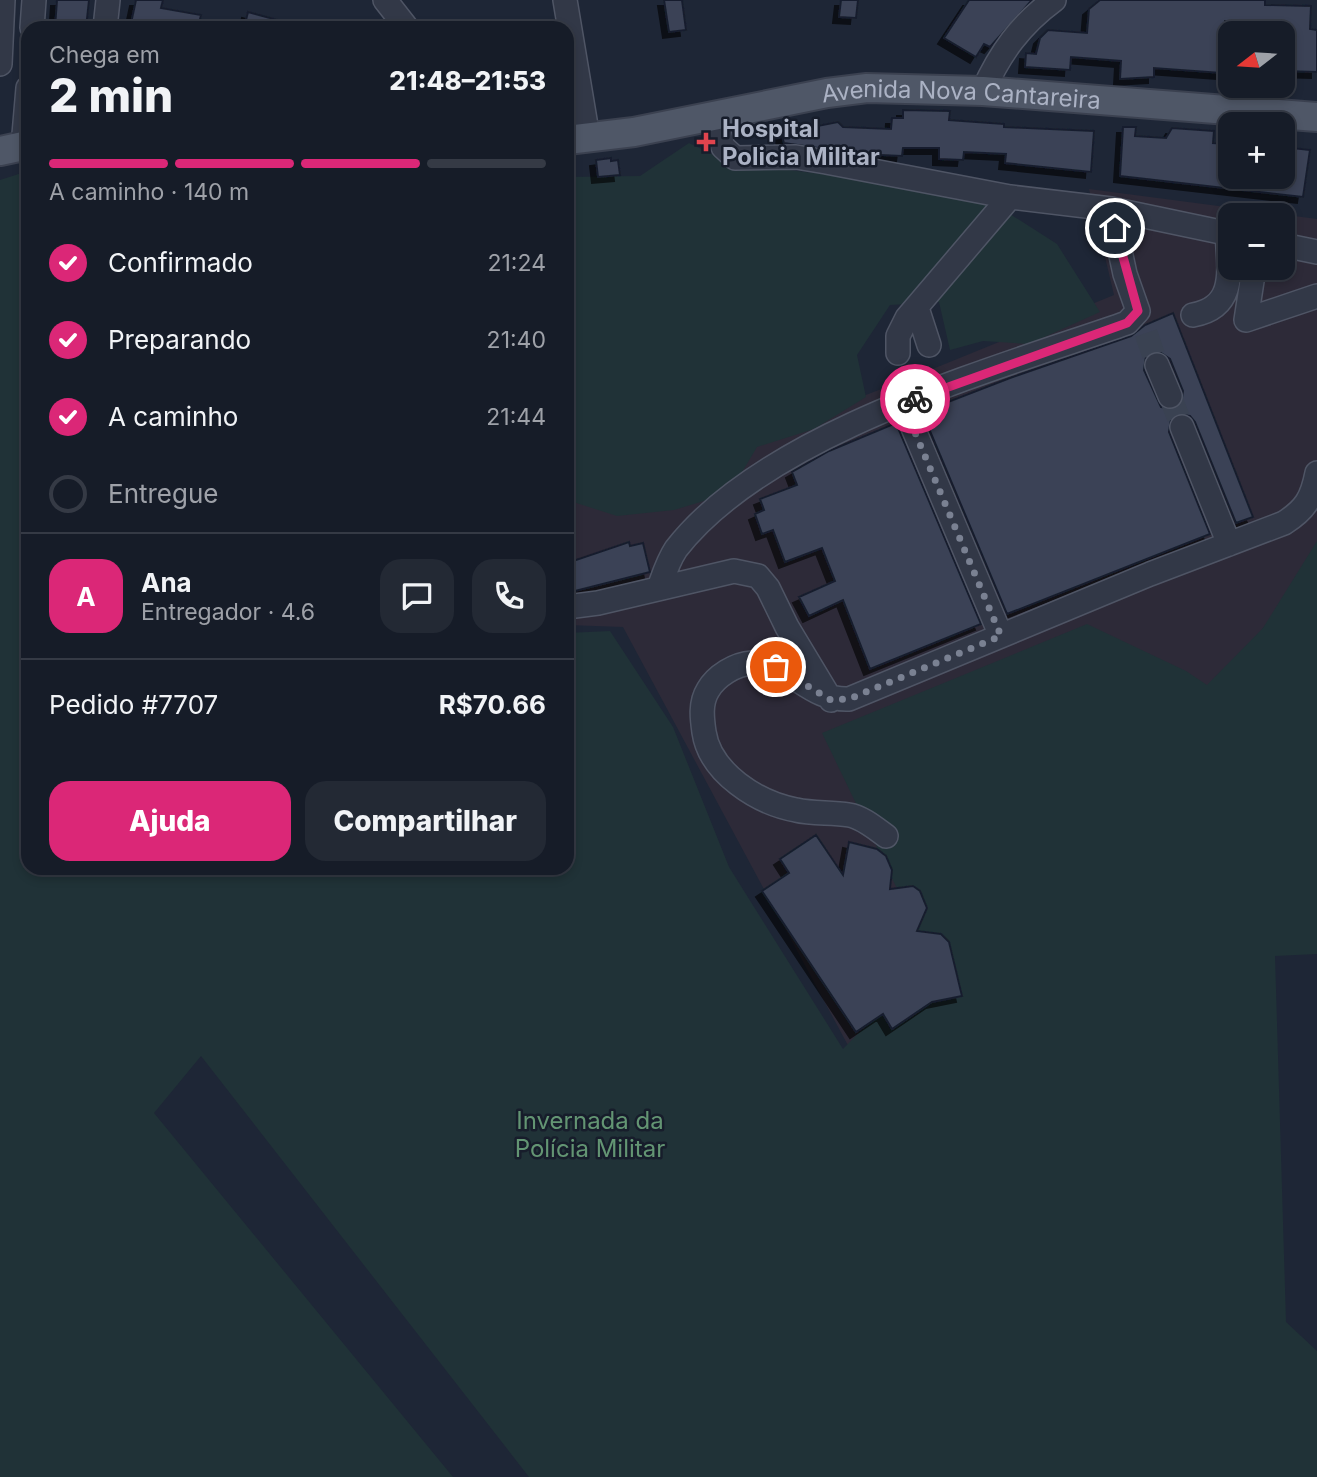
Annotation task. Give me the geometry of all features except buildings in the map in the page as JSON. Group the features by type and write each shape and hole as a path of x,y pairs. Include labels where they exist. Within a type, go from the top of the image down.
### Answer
{"main road":[{"name":"Avenida Nova Cantareira","path":"578,139 715,117 827,93 867,89 983,91 1317,117"}],"street":[{"path":"0,64 3,0"},
{"path":"32,21 34,0"},
{"path":"106,21 108,0"},
{"path":"385,0 402,21"},
{"path":"565,0 567,21"},
{"path":"983,91 1009,42 1031,17 1054,0"},
{"path":"574,96 578,139"},
{"path":"715,117 723,147 735,158 796,157 1010,197 1111,209 1218,232"},
{"path":"17,147 21,126"},
{"path":"898,353 898,336 907,318 1010,197"},
{"path":"1111,209 1125,274 1146,333"},
{"path":"1295,247 1317,252"},
{"path":"1193,315 1210,312 1224,299 1227,280"},
{"path":"1252,280 1246,320 1317,296"},
{"path":"917,308 929,345"},
{"path":"659,588 676,550 730,498 770,470 846,427 1127,323 1138,311"},
{"path":"1157,365 1170,396"},
{"path":"903,404 1001,636"},
{"path":"1182,427 1229,544"},
{"path":"886,836 851,815 796,811 765,801 730,776 713,758 705,737 701,713 707,691 727,671 751,663 776,667 831,700 849,699 1284,523 1302,512 1312,498 1317,473"},
{"path":"574,606 598,603 734,571 758,576 831,700"}],"shaded area":[{"path":"1089,189 1218,206 1218,280 1295,280 1295,216 1317,219 1317,561 1179,733 998,980 872,1090 623,627 574,625 574,459 708,455 913,377 1114,295"}],"green space":[{"path":"689,143 730,163 912,185 988,200 1057,244 1100,312 1029,344 983,341 950,350 939,302 890,305 857,355 866,397 814,429 757,447 741,474 717,497 674,510 617,516 574,502 574,177 640,176"},
{"name":"Invernada da Polícia Militar","path":"21,173 21,875 574,875 574,633 610,631 673,727 729,867 843,1049 931,959 822,733 1087,624 1186,671 1207,685 1263,628 1317,541 1317,954 1275,956 1286,1322 1317,1351 1317,1477 529,1477 201,1056 154,1113 453,1477 0,1477 0,180"}],"tunnel":[{"path":"1146,333 1157,365"},
{"path":"1170,396 1182,427"}],"way so far":[{"path":"776,667 831,700 849,699 1001,636 903,404 915,399"}],"place":[{"name":"Hospital Policia Militar","path":"706,142"}],"route":[{"path":"915,399 1127,323 1138,311 1125,274 1115,228"}]}
